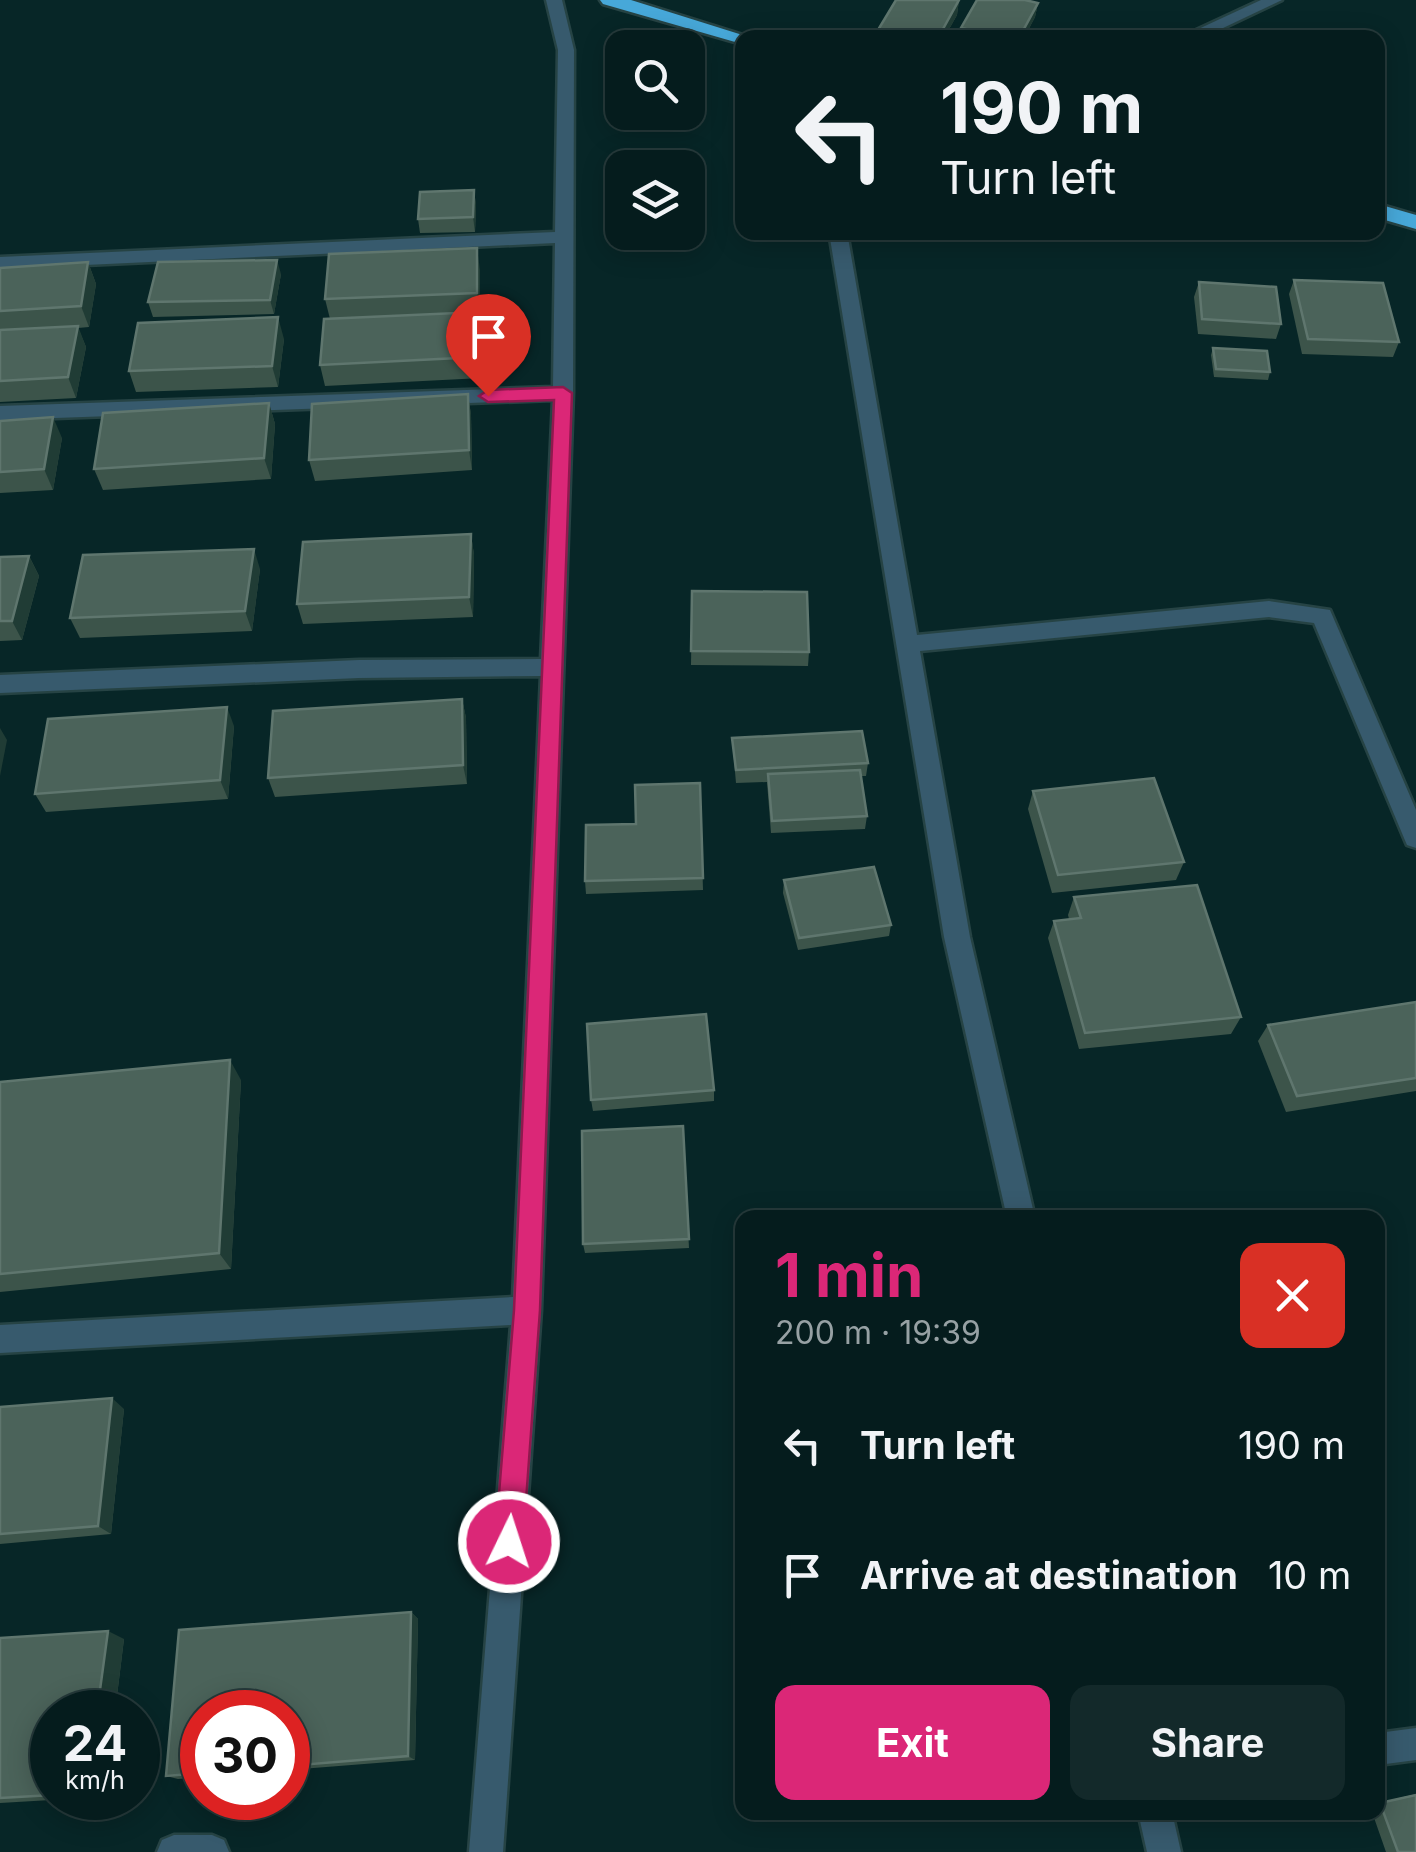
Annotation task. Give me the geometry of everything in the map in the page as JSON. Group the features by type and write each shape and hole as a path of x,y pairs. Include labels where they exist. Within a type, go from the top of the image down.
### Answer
{"highway":[{"path":"610,0 735,36"},
{"path":"1385,213 1416,222"}],"street":[{"path":"486,1852 527,1310 563,393 566,50 554,0"},
{"path":"1205,30 1274,0"},
{"path":"0,263 564,238"},
{"path":"839,240 957,938 1018,1210"},
{"path":"0,413 563,393"},
{"path":"908,644 1269,608 1322,616 1416,838"},
{"path":"0,684 359,669 550,667"},
{"path":"0,1338 527,1310"},
{"path":"1385,1748 1416,1744"},
{"path":"1157,1820 1164,1852"},
{"path":"174,1852 212,1852"}],"building":[{"path":"896,0 959,0 942,30 878,30"},
{"path":"977,0 1038,3 1023,30 961,28"},
{"path":"474,190 473,217 418,219 420,192"},
{"path":"477,248 477,293 325,299 329,254"},
{"path":"277,260 270,300 148,302 158,262"},
{"path":"88,262 81,306 0,311 0,268"},
{"path":"1294,280 1383,283 1399,342 1308,339"},
{"path":"1199,282 1276,287 1281,324 1202,319"},
{"path":"479,312 478,357 320,365 324,319"},
{"path":"278,317 272,366 129,371 138,323"},
{"path":"78,326 68,377 0,381 0,330"},
{"path":"1213,348 1267,351 1270,372 1216,369"},
{"path":"468,394 469,450 309,460 312,404"},
{"path":"269,403 264,458 94,469 103,413"},
{"path":"53,417 44,469 0,472 0,421"},
{"path":"471,534 469,597 297,604 303,542"},
{"path":"254,549 245,611 70,618 83,555"},
{"path":"29,556 12,621 0,621 0,557"},
{"path":"692,591 807,592 809,652 691,651"},
{"path":"462,699 463,765 268,778 273,711"},
{"path":"227,707 220,780 35,794 48,719"},
{"path":"862,731 868,763 736,770 732,738"},
{"path":"860,770 867,816 772,821 768,774"},
{"path":"1154,778 1184,862 1058,875 1033,791"},
{"path":"700,783 703,878 585,881 586,825 636,824 635,785"},
{"path":"874,867 891,925 799,938 784,880"},
{"path":"1197,885 1241,1017 1085,1033 1054,921 1081,918 1074,897"},
{"path":"1416,1002 1416,1078 1297,1096 1268,1025"},
{"path":"706,1014 714,1090 591,1100 587,1024"},
{"path":"230,1060 219,1253 0,1274 0,1082"},
{"path":"683,1126 689,1239 583,1244 582,1131"},
{"path":"112,1398 98,1526 0,1534 0,1407"},
{"path":"411,1612 408,1756 310,1764 310,1690 180,1690 180,1775 166,1776 179,1630"},
{"path":"108,1631 100,1690 30,1690 30,1796 0,1798 0,1638"},
{"path":"1416,1795 1416,1852 1398,1852 1385,1817 1385,1802"}],"route":[{"path":"488,396 563,393 527,1310 509,1542"}]}
